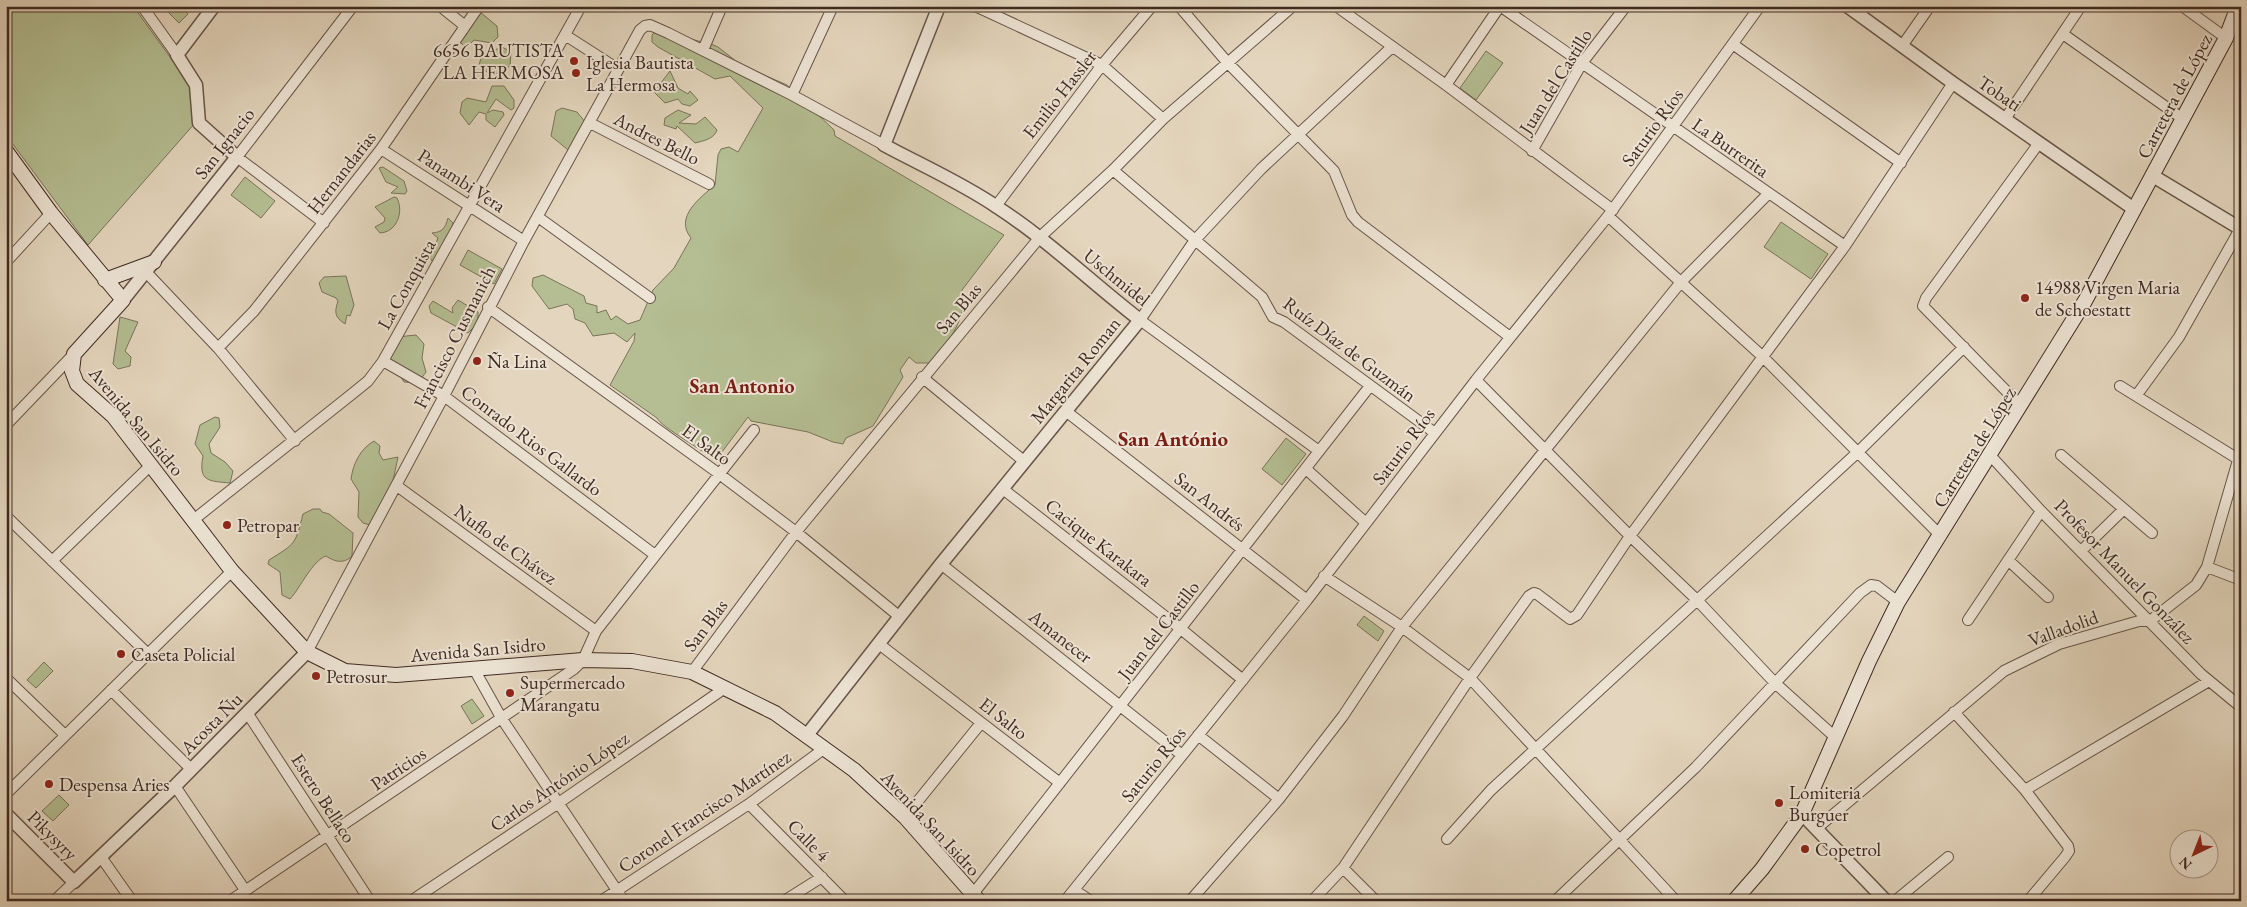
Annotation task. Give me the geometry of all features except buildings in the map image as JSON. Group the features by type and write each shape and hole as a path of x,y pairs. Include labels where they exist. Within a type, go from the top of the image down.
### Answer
{"main road":[{"name":"Carretera de López","path":"1734,901 1762,869 1802,814 1835,737 1898,602 2085,301 2226,38 2238,6"},
{"path":"6,151 51,213 122,300"},
{"path":"105,280 150,267"},
{"name":"Avenida San Isidro","path":"122,300 74,354 72,371 77,384 112,416 232,571 307,652 345,671 396,674 583,660 632,661 692,672 775,713 825,748 875,788 905,817 976,898"}],"street":[{"path":"142,6 196,85 199,123 237,156 324,223"},
{"path":"177,55 214,6"},
{"name":"San Ignacio","path":"122,300 150,267 353,6"},
{"path":"440,6 465,26"},
{"name":"Hernandarias","path":"218,348 254,311 381,149 479,6"},
{"name":"La Conquista","path":"192,521 295,441 368,380 384,361 469,205 582,6"},
{"path":"722,6 703,50 792,95 884,145 939,6"},
{"path":"792,95 833,6"},
{"path":"974,6 1102,66 1163,119"},
{"name":"Emilio Hassler","path":"996,206 1102,66 1152,6"},
{"path":"1179,6 1227,62 1300,134 1334,171 1352,215 1358,222 1510,337"},
{"name":"San Blas","path":"692,672 796,532 1040,237 1113,170 1163,119 1293,6"},
{"path":"1336,6 1446,85 1610,213 1681,282 1762,356 1940,536"},
{"path":"1446,85 1500,6"},
{"name":"La Burrerita","path":"1500,6 1845,246"},
{"name":"Juan del Castillo","path":"1532,151 1582,63 1626,6"},
{"name":"Saturio Ríos","path":"1066,901 1307,600 1476,380 1610,213 1734,45 1760,6"},
{"name":"Tobati","path":"1846,6 2134,209"},
{"path":"1902,46 1930,6"},
{"path":"2005,119 2081,6"},
{"path":"2182,6 2226,38"},
{"name":"Francisco Cusmanich","path":"307,652 397,486 488,307 640,30 650,25 703,50"},
{"path":"2063,34 2183,119"},
{"path":"565,35 618,69"},
{"path":"1734,45 1901,163"},
{"name":"Margarita Roman","path":"807,735 941,564 1067,412 1140,320 1195,240 1261,169 1392,47"},
{"path":"1312,901 1343,868 1470,678 1531,594 1537,594 1565,617 1574,618 1630,536 1845,246 1953,83"},
{"name":"Andres Bello","path":"590,123 709,184"},
{"path":"2021,406 1923,306 1926,298 2039,143"},
{"name":"Uschmidel","path":"884,145 996,206 1040,237 1092,283 1140,320 1319,451"},
{"name":"Panambi Vera","path":"381,149 524,241"},
{"name":"Ruíz Díaz de Guzmán","path":"1113,170 1262,297 1273,317 1284,322 1435,433"},
{"path":"2136,396 2179,337 2240,229 2153,176"},
{"path":"1190,901 1279,798 1342,716 1402,627 1681,282 1768,194"},
{"path":"6,262 51,213"},
{"path":"538,217 650,298"},
{"path":"150,267 295,441"},
{"name":"El Salto","path":"488,307 718,473 796,532 900,616"},
{"path":"1447,839 1490,790 1858,452 1964,347"},
{"path":"6,425 74,354"},
{"name":"Conrado Rios Gallardo","path":"384,361 444,396 655,554"},
{"path":"922,378 1025,462"},
{"path":"1476,380 1630,536 1697,600 1775,683 1835,737"},
{"name":"Juan del Castillo","path":"976,898 1060,783 1370,386"},
{"path":"2120,386 2239,454"},
{"name":"San Andrés","path":"1067,412 1307,600"},
{"path":"583,660 596,631 718,473 754,430"},
{"name":"Valladolid","path":"1816,829 2004,671 2059,644 2139,621 2150,621 2196,585 2206,567 2238,471 2239,454"},
{"name":"Profesor Manuel González","path":"1990,455 2041,511 2209,681 2241,706"},
{"path":"2060,455 2152,533"},
{"path":"52,561 151,465"},
{"path":"1306,469 1366,523"},
{"name":"Nuflo de Chávez","path":"397,486 596,631"},
{"name":"Cacique Karakara","path":"1003,490 1181,629 1243,680"},
{"path":"2080,551 2123,510"},
{"path":"1968,620 2041,511"},
{"path":"6,516 148,654"},
{"path":"2008,560 2048,597"},
{"name":"Amanecer","path":"941,564 1182,756"},
{"path":"2206,567 2241,580"},
{"path":"6,794 232,571"},
{"path":"1324,576 1402,627 1470,678 1676,901"},
{"path":"1555,901 1696,767 1865,588 1876,586 1898,602"},
{"name":"El Salto","path":"879,644 1060,783"},
{"name":"Acosta Ñu","path":"54,901 175,786 307,652"},
{"name":"Patricios","path":"230,901 328,837 574,669 583,660"},
{"path":"474,669 502,718 560,802 624,901"},
{"path":"6,678 65,735"},
{"path":"2025,790 2209,681"},
{"name":"Carlos António López","path":"411,901 560,802 725,688"},
{"path":"111,690 191,769"},
{"path":"1954,712 2025,790 2068,846 2069,851 2065,857 2028,901"},
{"name":"Estero Bellaco","path":"248,714 370,901"},
{"path":"905,817 981,723"},
{"path":"1198,735 1279,798"},
{"name":"Coronel Francisco Martínez","path":"601,901 749,804 825,748"},
{"path":"175,786 245,890"},
{"name":"Calle 4","path":"749,804 845,901"},
{"name":"Pikysyry","path":"6,814 74,882"},
{"path":"1802,814 1886,901"},
{"name":"Pikysyry","path":"101,856 132,901"},
{"path":"1895,901 1948,857"},
{"path":"1343,868 1376,901"},
{"path":"784,901 822,877"},
{"path":"1074,890 1091,901"}],"green space":[{"path":"6,6 133,6 197,94 195,123 88,245 6,135"},
{"path":"162,6 179,6 188,14 179,23"},
{"path":"480,12 497,26 498,37 492,43 474,40 466,48 460,42"},
{"path":"657,30 704,41 718,47 741,65 787,85 834,130 835,136 1004,235 962,290 963,301 959,321 950,338 931,363 916,363 909,357 900,370 903,377 873,426 846,438 843,444 808,432 751,421 748,417 716,460 674,433 657,418 610,385 634,341 635,333 627,342 614,333 593,336 585,323 575,319 573,309 567,304 549,309 532,286 533,278 543,275 584,296 586,303 597,306 597,313 606,310 611,320 616,316 628,324 640,320 653,290 674,268 691,238 685,223 687,215 696,202 715,185 718,155 721,149 729,147 738,152 763,108 730,76 715,79 658,47 652,42 652,35"},
{"path":"502,47 511,52 510,66 500,72 491,74 479,65 482,55"},
{"path":"1486,51 1503,63 1476,100 1460,88"},
{"path":"670,71 678,88 688,94 690,91 698,100 690,106 682,104 678,99 665,103 654,92"},
{"path":"492,86 504,86 514,100 514,108 511,110 496,99 487,113 493,110 503,112 504,115 495,127 486,120 486,114 479,112 469,125 460,113 462,102 467,98 486,102"},
{"path":"562,108 577,112 586,123 573,154 551,136 556,111"},
{"path":"678,110 691,115 679,123 696,124 705,117 717,130 716,133 708,139 695,143 677,126 676,129 664,125 665,118"},
{"path":"383,167 404,181 407,191 405,194 391,193 398,187 386,182 379,168"},
{"path":"245,177 275,201 261,218 231,195"},
{"path":"394,197 397,198 399,203 398,220 391,229 380,233 375,227 384,222 385,218 375,207"},
{"path":"448,218 453,223 446,244 432,261 430,258 438,238 432,233 443,229"},
{"path":"1781,222 1828,254 1811,279 1764,247"},
{"path":"468,250 502,269 494,284 460,265"},
{"path":"346,276 354,305 350,316 347,315 345,324 336,314 338,301 336,298 322,292 319,283 324,277"},
{"path":"458,300 478,312 478,323 468,333 431,313 429,306 433,301 453,313 452,308"},
{"path":"120,317 138,322 125,351 131,357 130,366 118,369 113,364"},
{"path":"416,335 424,344 422,358 426,372 418,383 404,382 390,360 397,337"},
{"path":"215,417 219,418 220,427 209,444 211,453 225,462 233,471 230,483 207,479 202,471 203,456 195,444 200,425"},
{"path":"1286,438 1306,454 1282,485 1262,469"},
{"path":"374,441 380,446 379,453 383,460 398,457 388,504 370,525 363,523 358,517 359,492 351,479 358,457"},
{"path":"313,509 320,509 322,512 329,514 353,533 352,556 343,561 336,561 326,556 321,559 311,569 290,599 282,595 280,572 268,564 269,560 290,546 296,538 303,514"},
{"path":"1364,616 1384,631 1378,641 1357,625"},
{"path":"44,662 53,671 36,688 27,680"},
{"path":"472,699 484,716 472,724 461,706"},
{"path":"59,795 69,805 53,821 42,811"}],"place":[{"name":"6656 BAUTISTA LA HERMOSA","path":"574,61"},
{"name":"Iglesia Bautista La Hermosa","path":"576,73"},
{"name":"14988 Virgen Maria de Schoestatt","path":"2025,298"},
{"name":"Ña Lina","path":"477,361"},
{"name":"Petropar","path":"227,525"},
{"name":"Caseta Policial","path":"121,654"},
{"name":"Petrosur","path":"316,676"},
{"name":"Supermercado Marangatu","path":"510,693"},
{"name":"Despensa Aries","path":"49,784"},
{"name":"Lomiteria Burguer","path":"1779,803"},
{"name":"Copetrol","path":"1805,849"}],"district":[{"name":"San Antonio","path":"742,386"},
{"name":"San António","path":"1173,439"}]}
